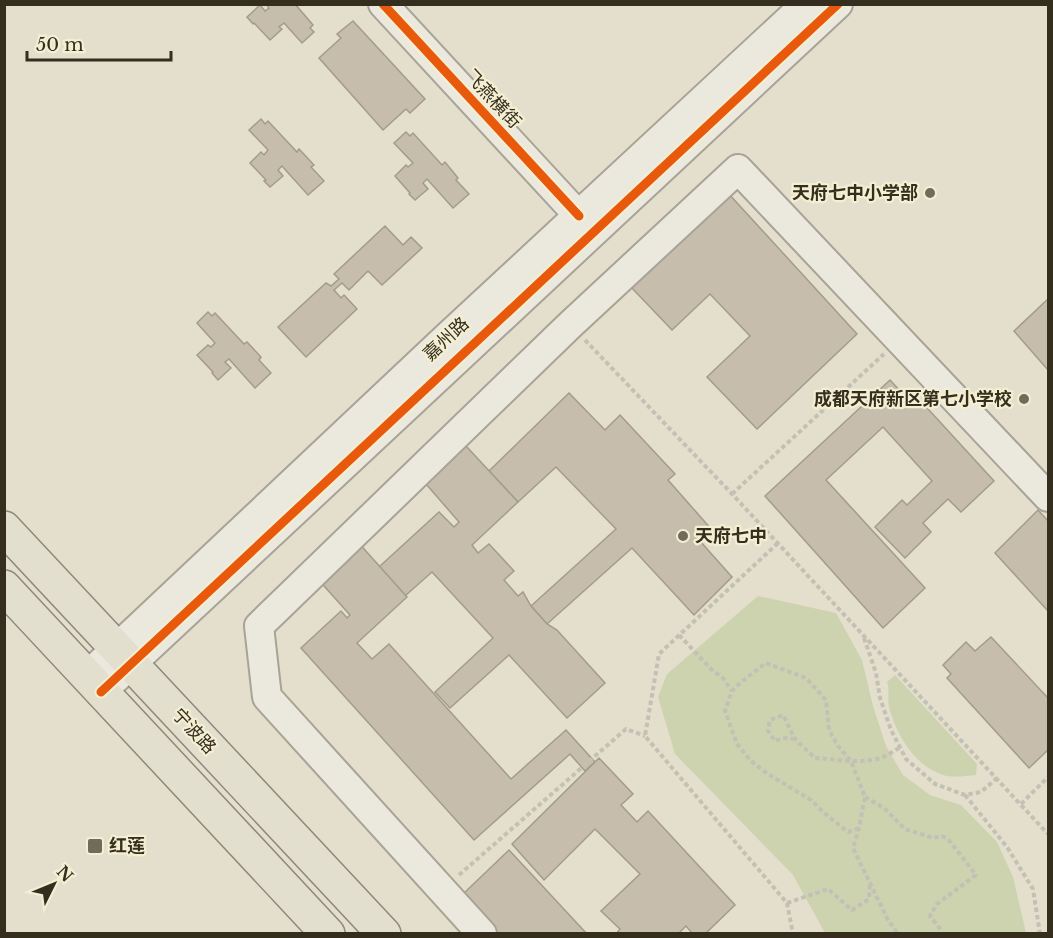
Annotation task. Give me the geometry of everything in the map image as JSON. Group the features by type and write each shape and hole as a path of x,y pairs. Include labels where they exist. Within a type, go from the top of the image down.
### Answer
{"main road":[{"name":"宁波路","path":"4,528 384,933"},
{"path":"4,587 328,933"}],"street":[{"name":"飞燕横街","path":"383,4 579,216"},
{"name":"嘉州路","path":"94,684 579,216 806,4"},
{"path":"124,656 838,4"},
{"path":"482,933 267,697 259,626 570,325 738,169 1048,497"}],"path":[{"path":"570,325 732,494 1048,834"},
{"path":"732,494 900,339"},
{"path":"645,736 659,654 778,543"},
{"path":"863,634 891,730 906,759 935,784 965,795 981,792 997,778"},
{"path":"680,635 712,670 723,678 732,691"},
{"path":"859,828 848,831 811,800 751,761 737,744 725,711 732,691 766,663 806,678 826,700 829,730 838,746 851,761 865,797 859,828 853,849 887,918 898,933"},
{"path":"795,739 783,738 775,741 768,731 770,720 783,715 795,739 815,758 868,761 884,757 900,748"},
{"path":"442,889 626,729 645,736 788,903 793,933"},
{"path":"1021,804 1048,777"},
{"path":"965,795 1007,848 1033,889 1040,933"},
{"path":"865,797 884,808 905,829 933,838 942,836 948,838 976,875 937,904 930,916 942,933"},
{"path":"788,903 828,889 852,910 869,899 870,883"}],"green space":[{"path":"758,596 836,613 862,660 886,746 903,775 930,795 961,805 997,842 1013,877 1026,933 825,933 793,875 675,754 658,697 667,674"},
{"path":"895,675 977,764 976,775 954,777 943,775 926,766 912,753 901,737 889,710 887,682"}],"building":[{"path":"266,4 295,4 313,25 310,28 314,32 302,43 284,23 279,27 282,29 270,40 247,17 260,5 265,11 269,8"},
{"path":"353,21 425,99 410,113 406,109 383,130 319,58 341,38 337,34"},
{"path":"261,119 265,124 268,121 297,152 299,149 314,165 311,167 324,181 308,195 282,166 278,170 283,176 270,187 250,163 261,152 264,155 268,150 249,130"},
{"path":"406,132 410,136 413,133 442,165 445,162 458,178 456,180 469,194 453,208 427,179 423,183 428,189 415,200 395,176 406,165 408,167 413,163 394,143"},
{"path":"728,193 857,334 757,429 707,377 750,336 710,294 672,330 630,286"},
{"path":"385,226 403,245 411,237 422,248 382,285 368,271 349,290 342,283 334,290 341,298 344,295 357,309 306,357 278,327 326,283 331,286 339,279 334,274"},
{"path":"1048,299 1048,370 1014,331"},
{"path":"208,312 212,316 215,313 244,344 247,342 261,357 259,360 271,373 255,388 229,359 225,362 231,368 218,380 197,355 208,345 211,347 215,343 197,323"},
{"path":"890,380 913,405 919,399 994,481 961,512 948,499 923,523 931,532 905,558 875,527 902,500 907,505 932,481 883,427 826,480 925,588 883,628 765,496"},
{"path":"569,393 605,430 620,415 675,474 668,480 712,530 700,541 732,577 694,615 632,548 547,624 531,606 616,529 556,467 518,502 489,471"},
{"path":"466,446 518,502 472,545 478,553 489,544 514,571 504,580 518,596 523,592 531,606 547,624 557,630 605,683 567,718 509,655 450,708 435,692 493,638 432,572 405,596 379,567 439,512 454,527 459,522 426,484"},
{"path":"1038,510 1048,521 1048,611 995,553"},
{"path":"356,540 407,597 357,643 372,659 389,644 511,779 566,730 595,762 585,771 570,754 474,840 301,648 341,611 347,618 350,615 316,577"},
{"path":"991,637 1048,698 1048,750 1029,768 947,678 951,674 943,665 966,642 975,651"},
{"path":"599,758 633,794 621,805 637,822 648,811 735,905 705,934 693,934 686,926 678,934 616,934 620,929 601,911 640,874 595,829 544,880 512,844"},
{"path":"509,850 587,934 496,934 461,896"}],"cycle path":[{"path":"383,4 579,216"},
{"path":"101,692 838,4"}],"place":[{"name":"天府七中小学部","path":"930,193"},
{"name":"成都天府新区第七小学校","path":"1024,399"},
{"name":"天府七中","path":"683,536"},
{"name":"红莲","path":"95,846"}]}
